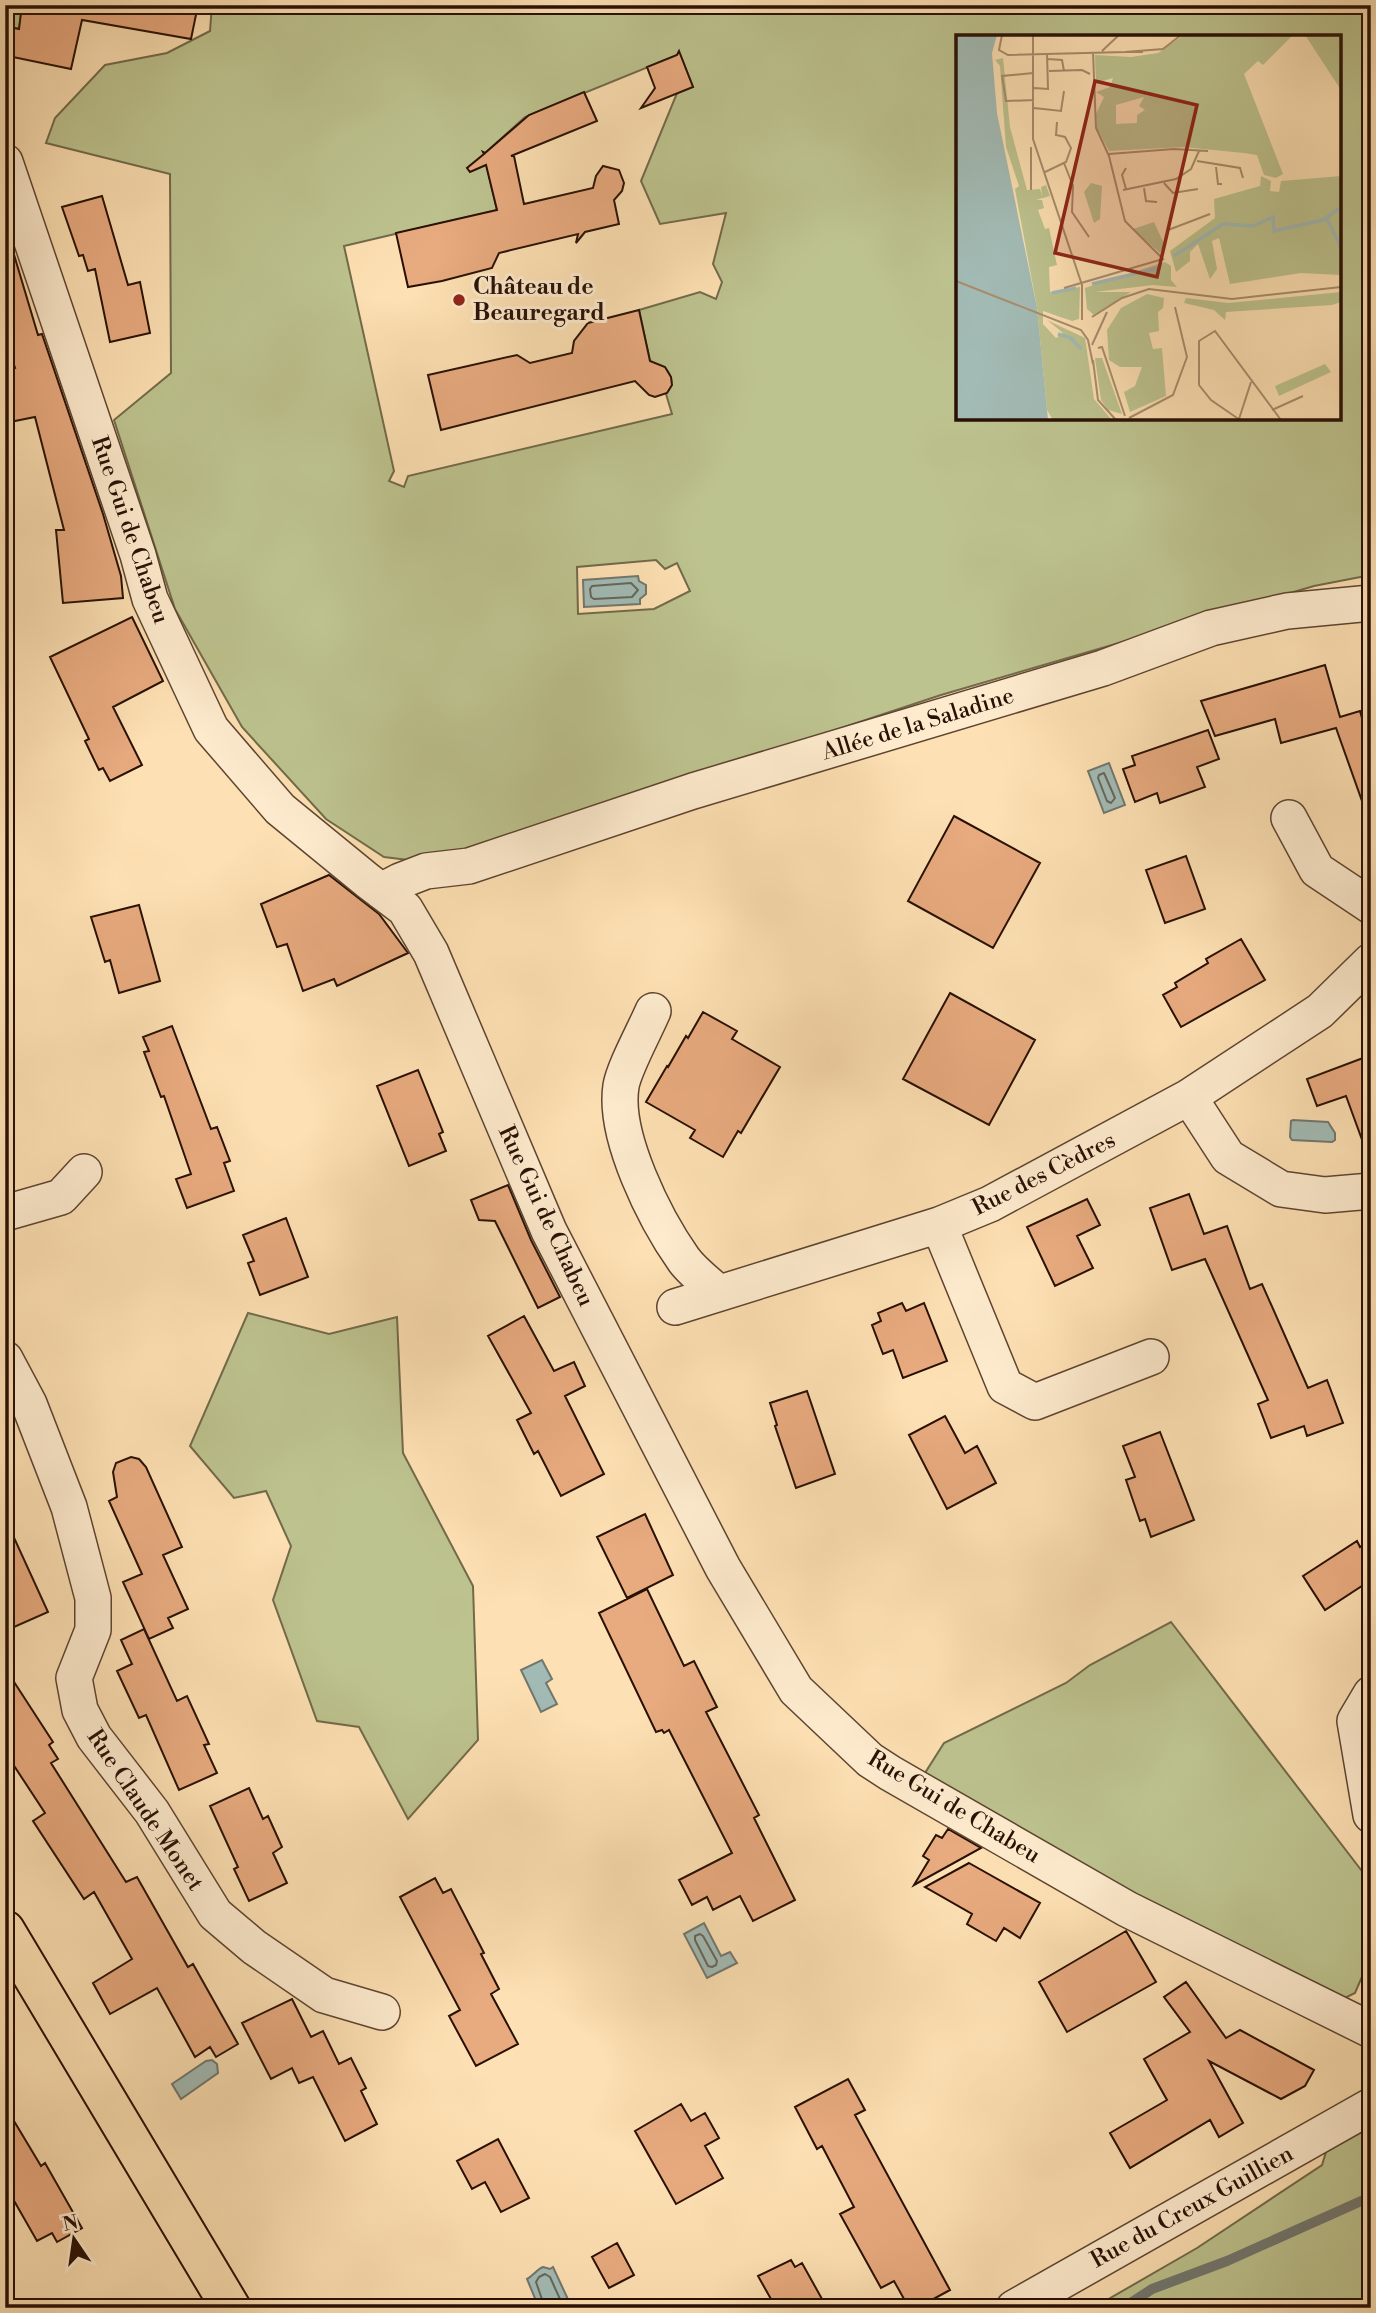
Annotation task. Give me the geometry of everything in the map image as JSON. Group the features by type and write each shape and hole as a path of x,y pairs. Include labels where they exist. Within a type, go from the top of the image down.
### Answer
{"main road":[{"path":"5,1930 231,2308"}],"street":[{"name":"Rue Gui de Chabeu","path":"5,162 138,555 149,599 211,729 280,809 393,900 430,953 549,1231 723,1568 796,1690 875,1764 1127,1909 1371,2030"},
{"name":"Allée de la Saladine","path":"393,900 400,881 426,871 469,866 693,791 1103,668 1211,628 1287,611 1371,603"},
{"path":"1289,818 1317,870 1371,906"},
{"name":"Rue des Cèdres","path":"675,1307 939,1225 990,1204 1188,1097 1320,1011 1371,961"},
{"path":"653,1011 621,1084 620,1114 635,1166 658,1217 685,1262 719,1293"},
{"path":"1188,1097 1228,1157 1281,1189 1325,1195 1371,1191"},
{"path":"5,1213 61,1197 84,1172"},
{"path":"939,1225 1005,1386 1035,1402 1151,1357"},
{"name":"Rue Claude Monet","path":"5,1359 29,1404 69,1507 93,1598 93,1630 74,1678 80,1710 94,1737 152,1812 215,1914 254,1947 324,1995 382,2012"},
{"path":"1371,1694 1354,1721 1371,1815"},
{"name":"Rue du Creux Guillien","path":"1014,2308 1371,2106"}],"green space":[{"path":"5,5 22,5 19,29 14,28 8,56 5,56"},
{"path":"212,5 1371,5 1371,575 1314,586 941,695 433,863 384,857 326,819 242,727 175,609 114,420 171,373 170,174 46,143 55,118 105,65 167,53 210,31","holes":["680,54 693,87 677,93 641,181 660,224 726,213 713,264 722,282 716,299 700,292 639,310 651,366 664,367 671,377 666,394 672,414 408,476 404,487 389,481 394,471 344,246 497,210 484,154 525,117","656,560 665,569 677,563 690,591 654,609 578,614 577,567"]},
{"path":"248,1313 329,1334 397,1317 403,1453 473,1586 478,1740 408,1819 359,1727 317,1721 273,1600 291,1546 266,1491 234,1498 190,1446"},
{"path":"1171,1622 1368,1879 1371,1933 1368,1963 1355,1993 1341,2000 1202,1932 925,1773 944,1743 1066,1683 1090,1665"},
{"path":"1371,2127 1371,2308 1093,2308 1197,2248 1322,2165 1326,2152"}],"water":[{"path":"638,576 639,581 646,585 646,594 640,599 640,604 584,607 583,580"},
{"path":"1109,763 1125,805 1104,813 1088,771"},
{"path":"1293,1120 1328,1122 1335,1133 1335,1140 1292,1140 1290,1137"},
{"path":"542,1660 552,1679 546,1683 557,1704 541,1712 521,1670"},
{"path":"704,1923 721,1956 730,1952 737,1963 707,1978 684,1934"},
{"path":"212,2060 217,2064 218,2073 181,2099 172,2084 206,2061"},
{"path":"543,2267 553,2267 572,2308 539,2308 527,2279"}],"building":[{"path":"22,5 198,5 191,39 82,20 71,69 8,56 14,28 19,29"},
{"path":"679,51 693,87 641,108 655,88 647,67 677,55"},
{"path":"584,92 597,121 511,156 514,156 524,204 593,188 596,176 603,166 619,170 624,183 622,191 614,200 619,224 585,232 576,243 578,234 499,253 492,268 408,287 396,233 497,210 486,165 470,172 467,168 529,115"},
{"path":"102,196 128,285 140,282 150,333 110,342 95,269 88,271 83,255 79,256 62,207"},
{"path":"12,248 38,335 42,334 103,514 121,576 123,598 63,603 56,530 64,530 35,417 5,423 5,369 15,368 7,344 12,342 5,322 5,249"},
{"path":"639,310 650,361 665,367 671,377 672,385 667,393 655,397 649,395 635,381 441,430 428,375 517,355 530,363 572,353 574,341 588,323"},
{"path":"132,617 163,681 113,707 142,765 110,781 103,768 99,770 85,741 89,739 50,657"},
{"path":"1325,665 1340,717 1360,711 1362,718 1371,716 1371,814 1367,815 1336,728 1281,743 1275,719 1215,736 1201,701"},
{"path":"1208,730 1219,759 1197,767 1205,787 1160,803 1157,793 1135,802 1123,769 1135,765 1132,756"},
{"path":"954,816 1040,863 993,948 908,901"},
{"path":"1186,856 1205,909 1165,923 1146,870"},
{"path":"329,875 379,914 408,953 337,986 334,979 303,991 287,944 277,947 261,904"},
{"path":"139,905 160,981 119,993 110,960 105,962 91,917"},
{"path":"1241,939 1265,980 1181,1027 1163,995 1177,987 1175,983 1208,963 1206,959"},
{"path":"950,993 1035,1040 989,1125 903,1079"},
{"path":"703,1012 737,1031 732,1039 780,1067 741,1133 738,1131 723,1157 690,1138 695,1130 646,1102"},
{"path":"172,1026 211,1129 217,1127 230,1161 224,1163 234,1191 187,1208 176,1179 191,1174 164,1096 161,1097 144,1052 149,1051 143,1037"},
{"path":"1371,1055 1371,1155 1368,1156 1346,1096 1317,1106 1307,1079"},
{"path":"418,1070 443,1132 439,1134 446,1151 409,1166 377,1086"},
{"path":"508,1185 531,1240 560,1297 538,1308 495,1221 479,1220 471,1200"},
{"path":"1189,1194 1204,1234 1227,1226 1250,1289 1262,1284 1308,1388 1327,1380 1343,1423 1307,1436 1304,1426 1271,1438 1258,1404 1268,1400 1205,1259 1172,1270 1150,1208"},
{"path":"1087,1199 1100,1225 1077,1236 1093,1268 1055,1286 1027,1227"},
{"path":"286,1218 308,1277 260,1295 248,1263 254,1261 243,1235"},
{"path":"902,1303 906,1311 924,1303 947,1361 903,1378 893,1350 883,1354 872,1325 881,1321 878,1313"},
{"path":"524,1316 554,1371 574,1362 585,1386 565,1396 604,1474 561,1496 538,1451 534,1454 517,1420 531,1413 488,1336"},
{"path":"807,1391 835,1474 796,1488 770,1403"},
{"path":"945,1416 965,1453 977,1446 996,1483 947,1509 909,1435"},
{"path":"1160,1432 1194,1520 1151,1537 1145,1519 1140,1521 1126,1480 1135,1477 1123,1446"},
{"path":"131,1457 139,1459 146,1467 182,1547 163,1555 188,1609 168,1618 173,1628 149,1639 123,1582 142,1574 109,1501 117,1497 113,1472 116,1463"},
{"path":"645,1514 673,1575 627,1598 597,1537"},
{"path":"5,1518 48,1612 5,1631"},
{"path":"1371,1540 1371,1580 1325,1610 1303,1576 1357,1541 1360,1547"},
{"path":"647,1589 684,1666 694,1661 717,1707 706,1712 759,1815 754,1818 795,1900 753,1921 740,1896 713,1910 707,1897 692,1905 679,1880 732,1853 669,1730 664,1733 662,1730 656,1732 599,1613"},
{"path":"144,1629 177,1701 187,1696 209,1744 204,1745 217,1773 179,1790 146,1715 139,1718 117,1671 132,1664 121,1640"},
{"path":"5,1668 53,1742 49,1745 58,1759 51,1763 126,1882 137,1877 188,1967 193,1964 238,2044 216,2057 210,2047 195,2057 157,1988 110,2014 93,1983 132,1959 94,1892 84,1899 33,1821 45,1813 5,1752"},
{"path":"249,1788 263,1819 268,1816 282,1847 273,1853 287,1883 249,1901 234,1869 238,1867 210,1806"},
{"path":"948,1829 981,1848 914,1885 929,1860 923,1856 936,1835 942,1838"},
{"path":"969,1863 1040,1903 1020,1938 1004,1928 996,1941 967,1924 972,1914 925,1887"},
{"path":"435,1878 443,1893 451,1889 484,1953 481,1954 499,1989 491,1994 518,2044 476,2066 449,2016 460,2010 400,1897"},
{"path":"1126,1931 1156,1982 1067,2032 1039,1982"},
{"path":"1186,1982 1226,2038 1240,2030 1314,2070 1305,2086 1281,2099 1209,2061 1243,2123 1219,2137 1210,2120 1130,2168 1110,2133 1167,2100 1144,2059 1190,2032 1164,1997"},
{"path":"292,1999 311,2037 323,2031 339,2064 351,2058 366,2088 361,2091 377,2124 345,2141 313,2077 299,2083 292,2068 271,2079 242,2023"},
{"path":"848,2079 865,2110 855,2115 950,2290 917,2308 909,2308 894,2281 881,2288 840,2214 854,2207 822,2146 817,2149 795,2107"},
{"path":"681,2104 691,2121 705,2113 719,2138 705,2146 723,2178 676,2204 635,2131"},
{"path":"5,2106 41,2166 45,2163 82,2228 57,2242 52,2233 37,2241 5,2185"},
{"path":"498,2139 529,2198 501,2212 485,2182 472,2189 457,2161"},
{"path":"617,2243 634,2275 609,2288 592,2257"},
{"path":"791,2260 795,2267 802,2263 827,2308 776,2308 758,2276"}],"waterway":[{"path":"1123,2308 1152,2289 1227,2261 1368,2198"}],"place":[{"name":"Château de Beauregard","path":"459,300"}]}
